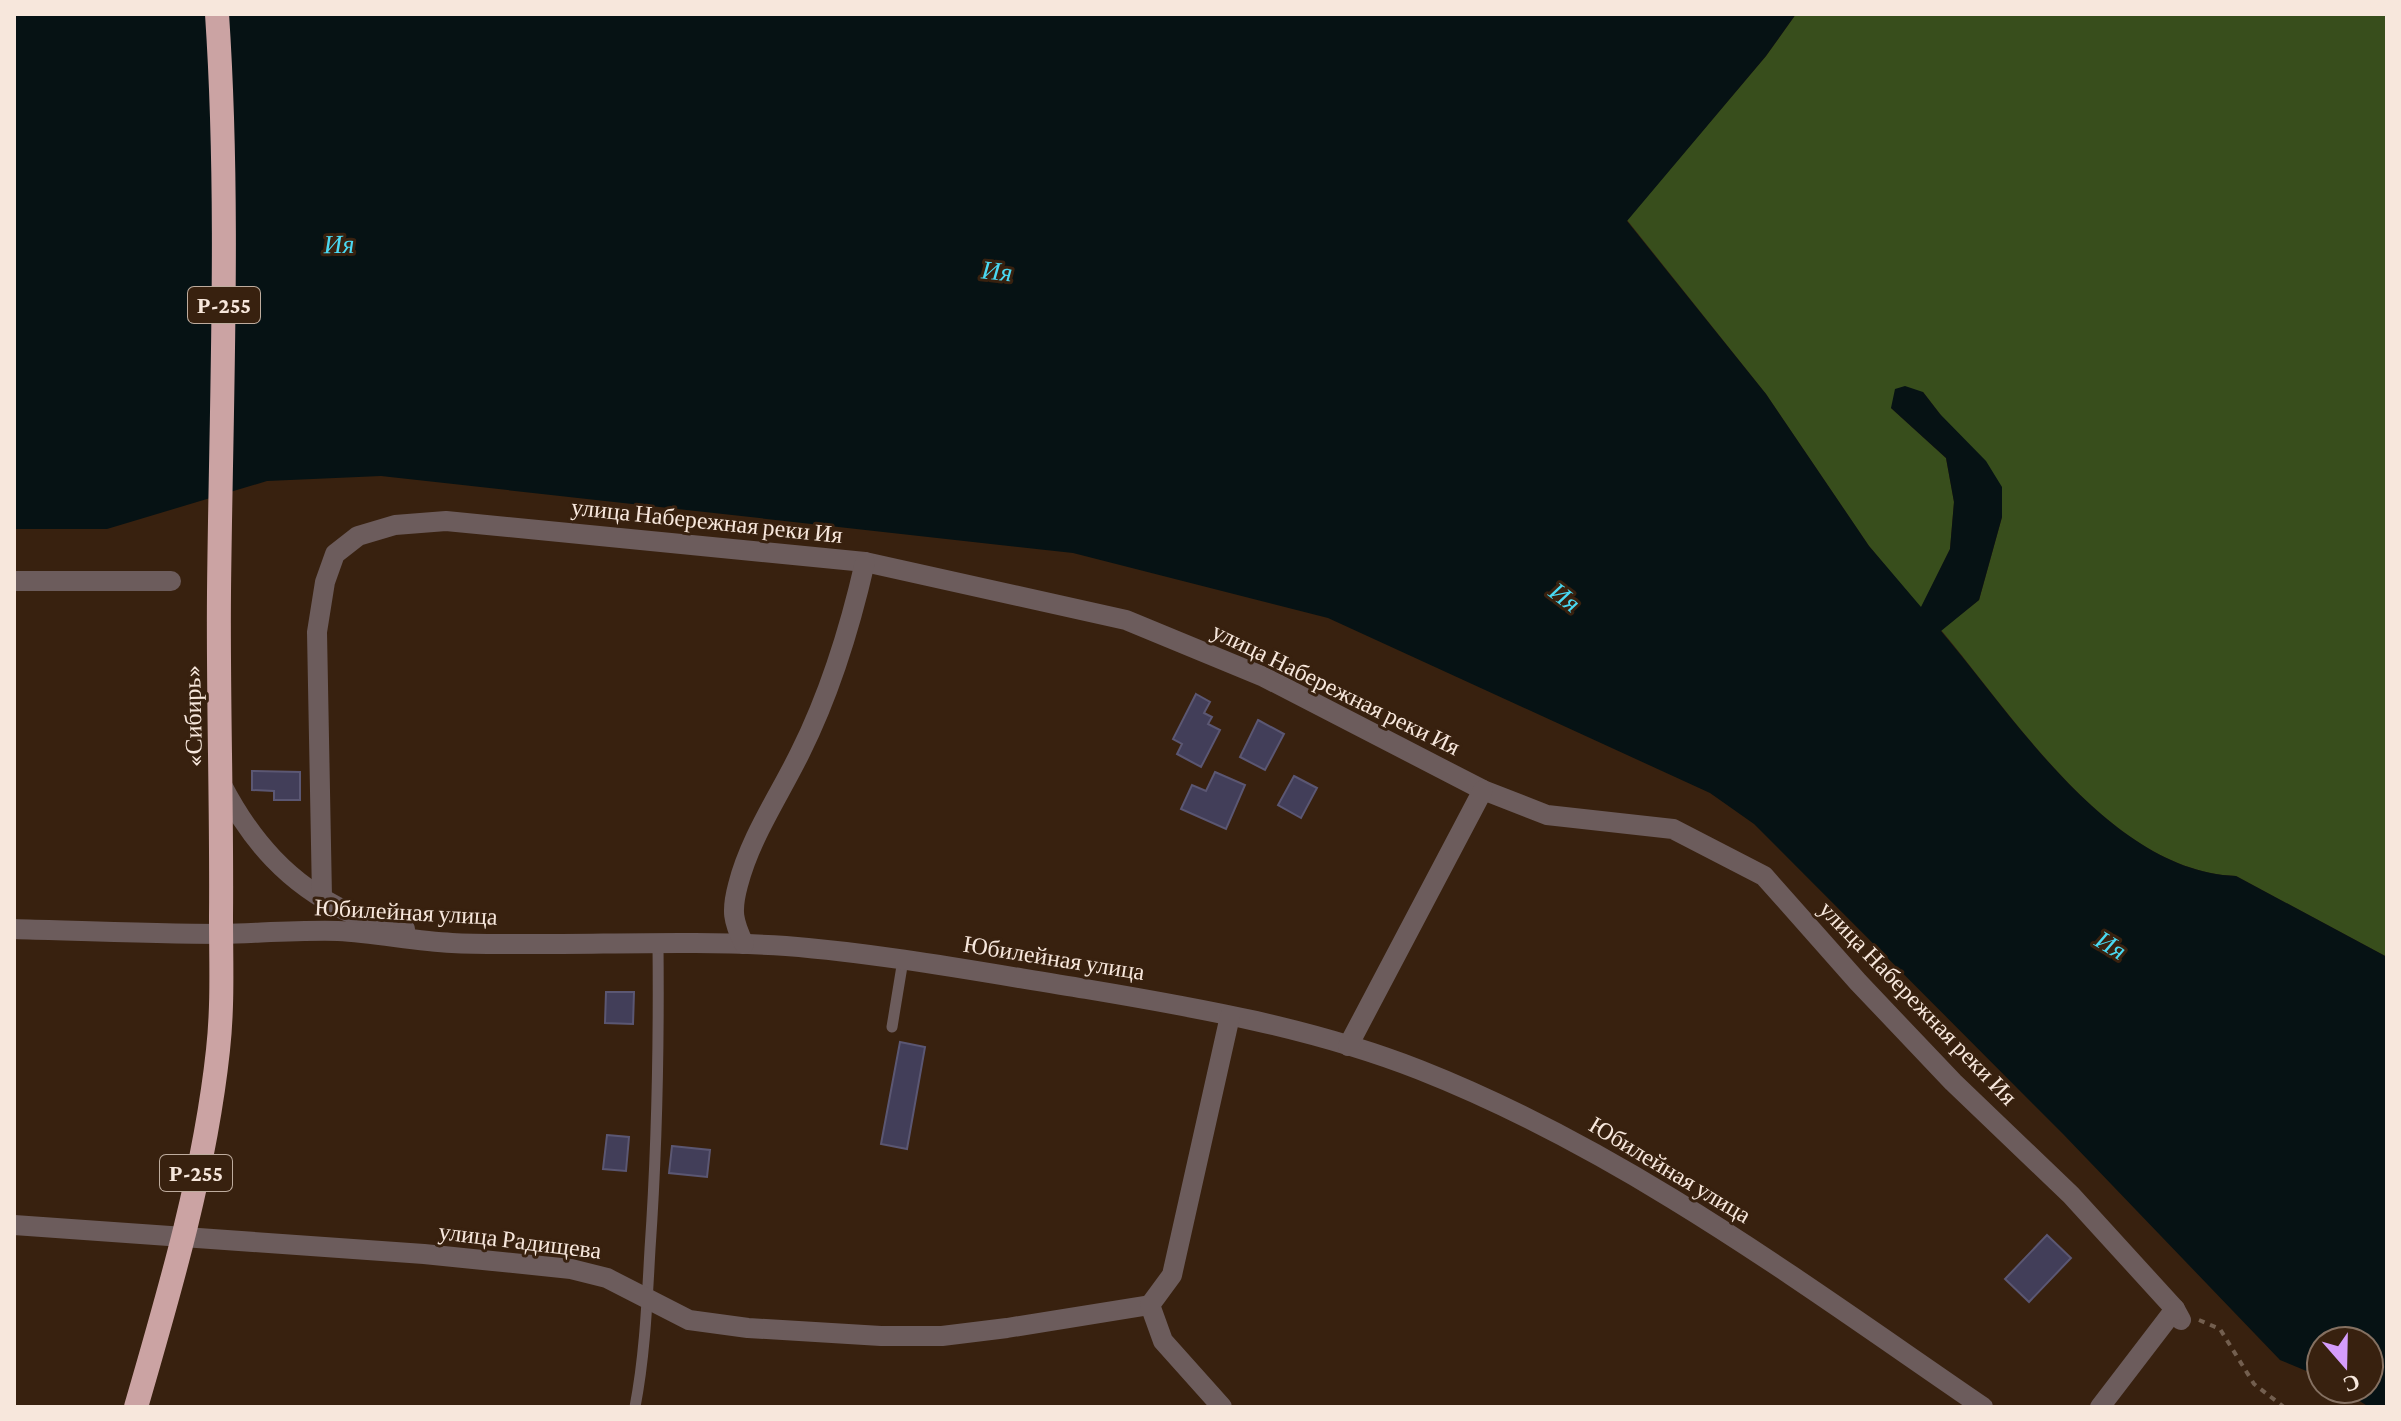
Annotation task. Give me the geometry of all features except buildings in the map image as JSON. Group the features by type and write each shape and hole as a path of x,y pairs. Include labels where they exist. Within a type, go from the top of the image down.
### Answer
{"highway":[{"name":"«Сибирь»","path":"136,1407 182,1237 218,1052 221,1011 219,595 225,219 217,14"}],"street":[{"name":"улица Набережная реки Ия","path":"322,897 317,632 325,582 335,554 358,536 395,525 446,521 865,562 1126,620 1264,677 1483,790 1547,815 1673,829 1764,876 1953,1082 2071,1195 2178,1315"},
{"path":"744,944 733,921 737,886 758,832 801,751 840,656 865,562"},
{"path":"14,581 171,581"},
{"path":"222,785 235,810 268,856 292,878 347,912 451,943"},
{"path":"1348,1046 1483,790"},
{"name":"Юбилейная улица","path":"14,929 221,934 339,931 451,943 744,944 845,951 1230,1016 1299,1031 1421,1071 1526,1117 1602,1157 1714,1225 1983,1407"},
{"path":"1222,1407 1163,1341 1150,1305 1172,1275 1230,1016"},
{"name":"улица Радищева","path":"14,1225 424,1254 571,1269 607,1278 675,1315 704,1323 911,1338 972,1333 1150,1305"},
{"path":"2100,1407 2178,1315"}],"lane":[{"path":"635,1407 642,1369 660,1066 658,945"},
{"path":"892,1027 903,960"}],"path":[{"path":"2178,1315 2195,1318 2220,1329 2254,1384 2284,1407"}],"green space":[{"path":"1796,14 2387,14 2387,957 2236,876 2190,868 2148,848 2107,819 2069,784 1941,630 1979,600 2002,517 1940,414 1923,392 1891,408 1946,458 1954,502 1950,549 1921,608 1869,546 1766,394 1627,220 1766,56"}],"water":[{"name":"Ия","path":"14,14 1796,14 1766,56 1627,221 1766,394 1869,546 1921,607 1950,549 1954,502 1946,458 1891,408 1895,389 1905,386 1923,392 1986,461 2002,487 2002,517 1979,600 1941,631 2069,784 2107,819 2148,848 2190,868 2236,876 2387,957 2387,1407 2366,1405 2385,1405 2385,1325 2305,1325 2305,1370 2280,1360 2064,1135 1754,824 1710,793 1328,618 1073,553 381,476 267,481 107,529 14,529"}]}
